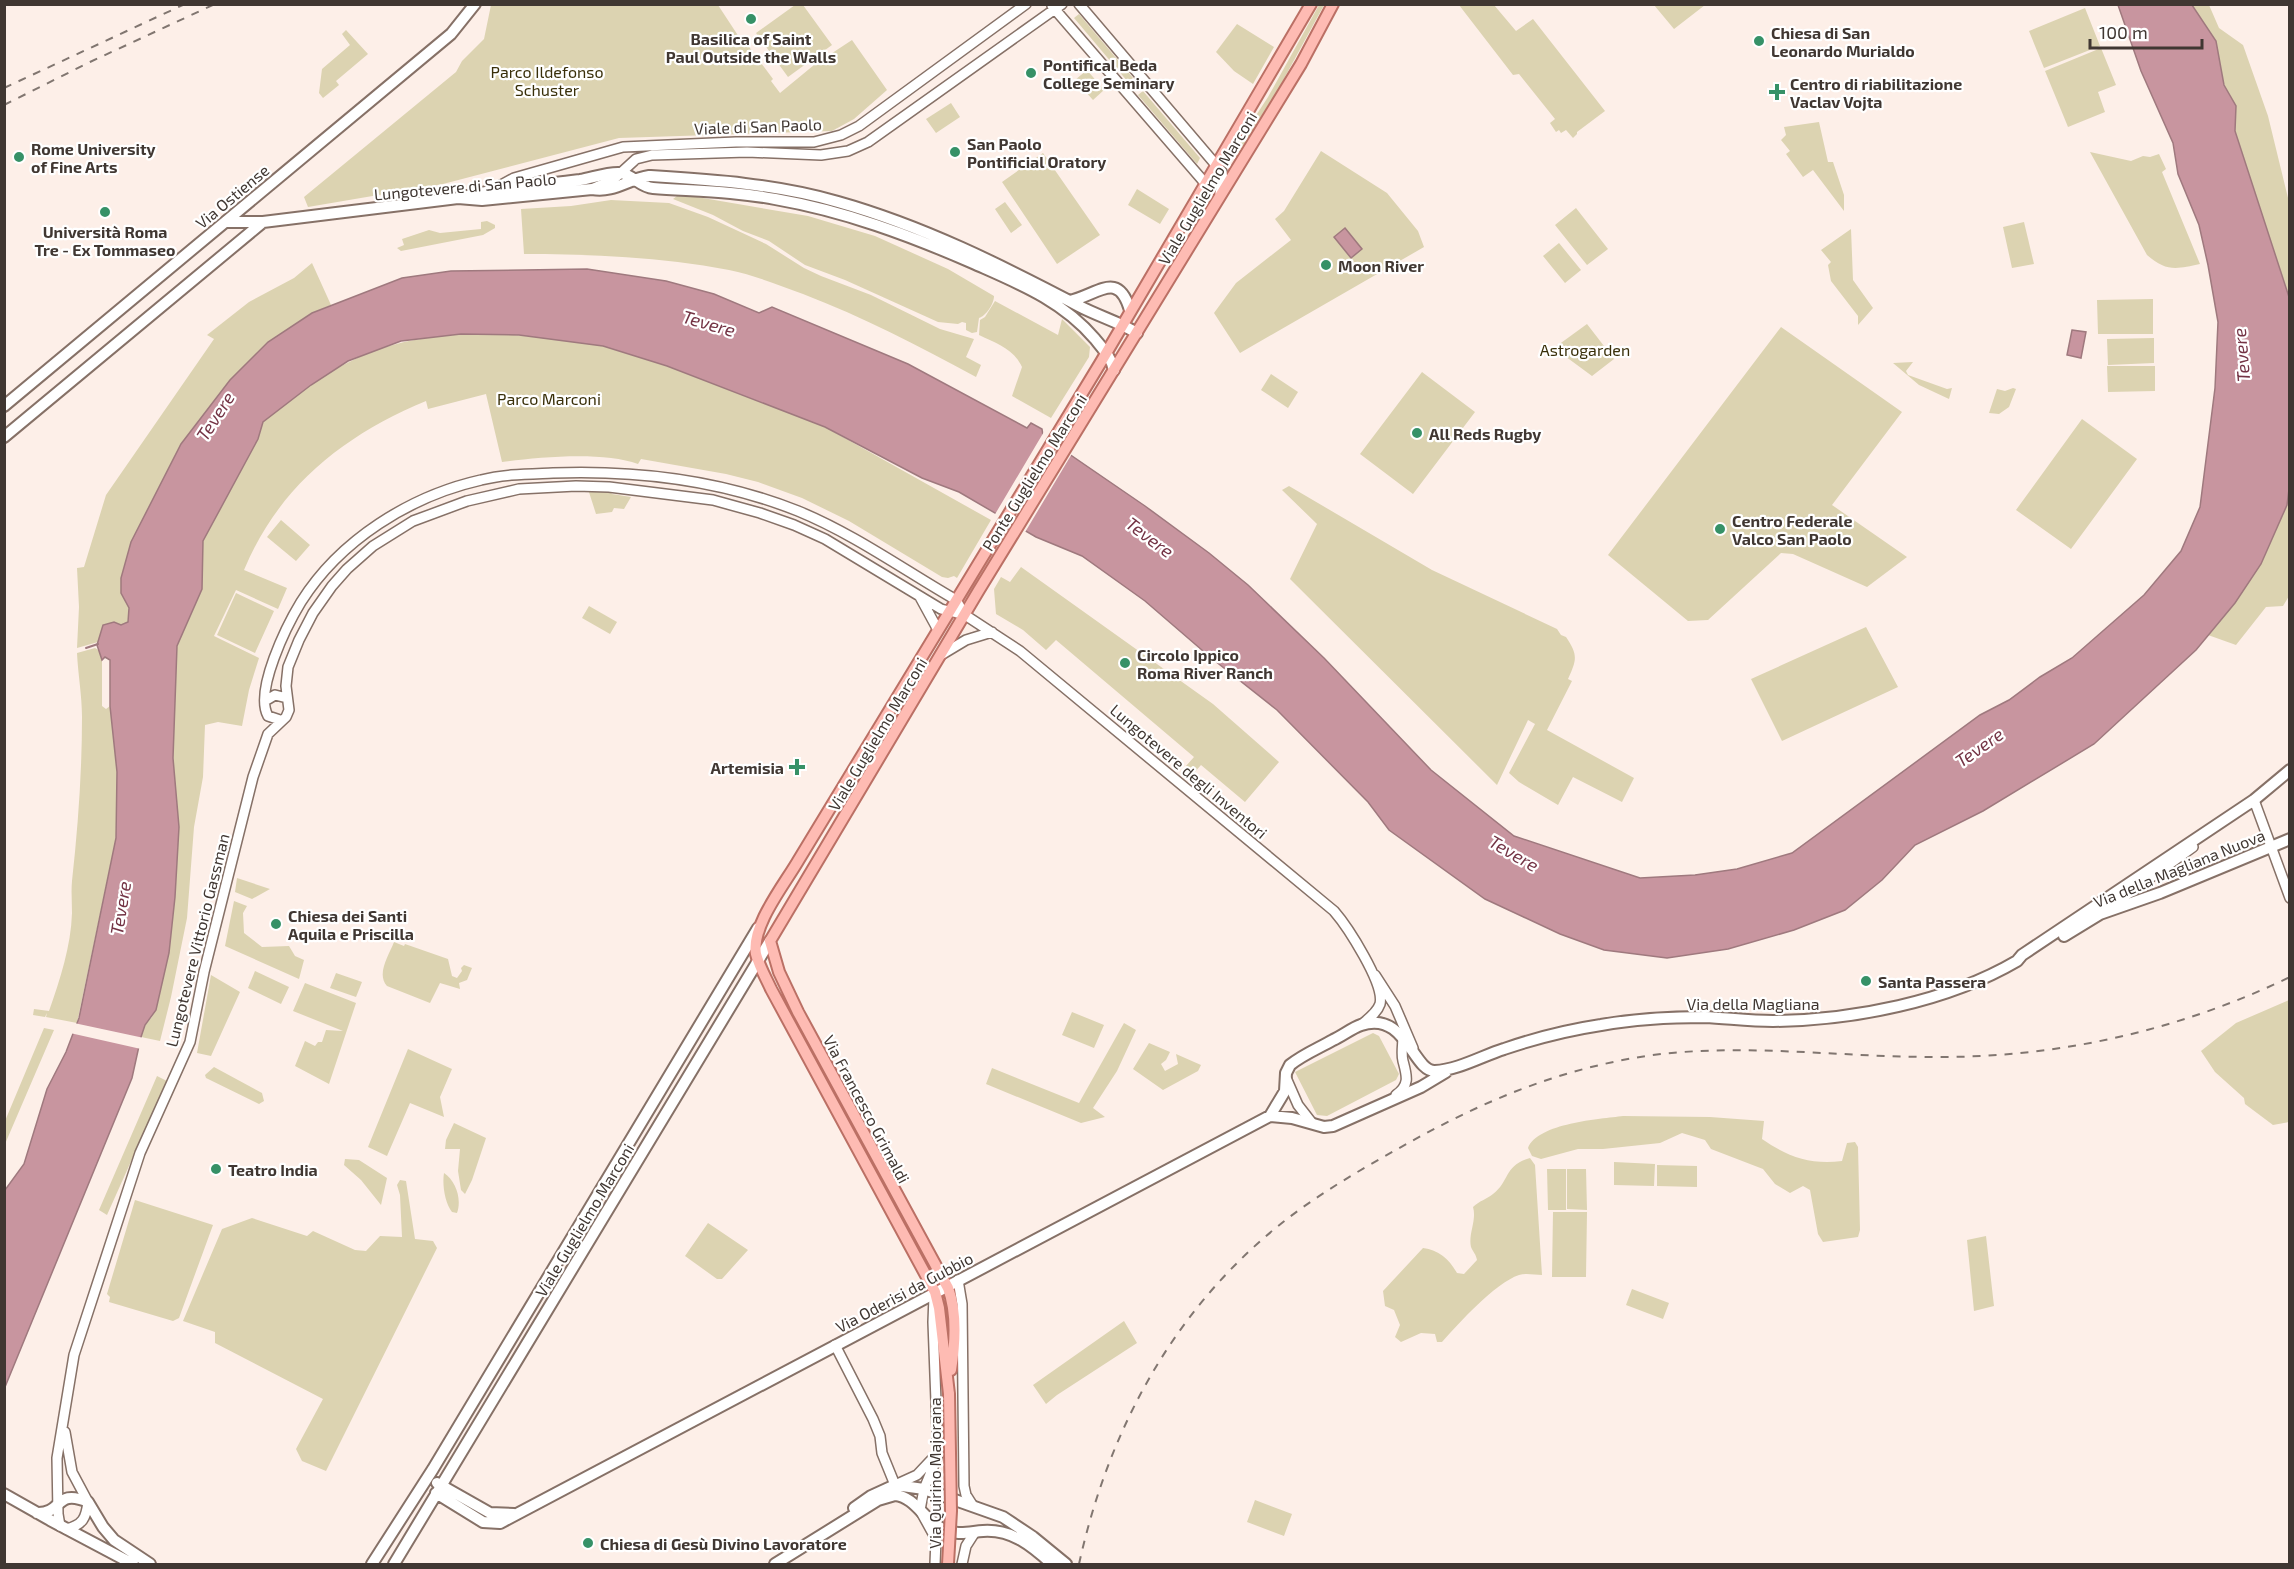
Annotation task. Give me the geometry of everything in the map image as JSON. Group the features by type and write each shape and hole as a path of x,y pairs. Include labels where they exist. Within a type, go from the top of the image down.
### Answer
{"main road":[{"name":"Via Ostiense","path":"4,406 453,33 475,4"},
{"name":"Viale Guglielmo Marconi","path":"1103,357 1311,4"},
{"name":"Viale Guglielmo Marconi","path":"1114,369 1301,64 1334,4"},
{"name":"Lungotevere di San Paolo","path":"492,190 619,173 650,188 726,192 801,204 899,233 1009,278 1044,296 1077,320 1103,357"},
{"name":"Lungotevere di San Paolo","path":"225,222 263,222 458,198 482,200 592,189 607,190 634,179 649,176 745,184 836,201 900,222 1011,270 1137,333"},
{"name":"Viale di San Paolo","path":"458,198 492,190"},
{"path":"4,437 263,222"},
{"path":"1070,301 1114,287 1124,293 1130,310"},
{"path":"1103,357 1114,369"},
{"name":"Ponte Guglielmo Marconi","path":"967,583 1103,357"},
{"name":"Ponte Guglielmo Marconi","path":"979,590 1114,369"},
{"name":"Viale Guglielmo Marconi","path":"372,1564 426,1481 967,583"},
{"name":"Viale Guglielmo Marconi","path":"394,1564 758,962 979,590"},
{"name":"Via della Magliana","path":"1451,1068 1540,1038 1614,1023 1680,1017 1756,1021 1812,1020 1883,1010 1966,984 2017,961 2022,955 2254,800 2289,770"},
{"name":"Via della Magliana Nuova","path":"2017,961 2025,959 2100,914 2160,893 2289,839"},
{"path":"758,962 756,945 761,923"},
{"name":"Via Francesco Grimaldi","path":"770,941 779,972 802,1019 947,1286"},
{"name":"Via Francesco Grimaldi","path":"758,962 798,1042 935,1292"},
{"path":"1361,1025 1386,1026 1403,1039 1427,1070 1451,1068 1421,1087 1336,1125 1324,1127 1312,1122 1270,1116 1285,1091 1288,1069 1293,1062 1361,1025"},
{"name":"Via Oderisi da Gubbio","path":"439,1489 490,1513 515,1514 1270,1116"},
{"name":"Via Quirino Majorana","path":"947,1286 952,1300 954,1328 952,1363 948,1382"},
{"name":"Via Quirino Majorana","path":"935,1292 949,1394 951,1511 948,1564"},
{"path":"426,1481 439,1489"},
{"path":"834,1527 867,1498 895,1485 924,1489 999,1515 1039,1541 1066,1564"},
{"path":"4,1494 133,1564"},
{"path":"775,1564 878,1500 892,1495 906,1498 940,1528 958,1534 994,1531 1015,1536 1052,1564"},
{"path":"37,1513 48,1513 69,1497 88,1502 114,1540 150,1564"}],"street":[{"name":"Viale di San Paolo","path":"492,190 514,178 623,147 736,142 814,142 841,135 859,126 1026,4"},
{"path":"1079,4 1222,172 1223,178 1218,198"},
{"name":"Viale di San Paolo","path":"592,189 613,180 636,159 656,154 766,152 821,154 852,150 868,142 1056,6"},
{"path":"1056,6 1205,183"},
{"path":"540,473 609,473 678,479 752,495 821,521 956,600 965,615 949,612 920,597 811,532 730,504 684,495 609,487 576,486 512,490 480,497 413,522 373,546 347,569 326,594 299,639 288,667 286,698 289,710 286,717 280,720 268,716 264,709 265,690 271,667 288,626 306,595 334,559 364,534 406,509 458,486 490,478 540,473"},
{"path":"920,597 938,630"},
{"name":"Lungotevere degli Inventori","path":"965,615 1044,670 1331,908 1349,930 1371,971 1380,1002 1375,1012 1361,1025"},
{"path":"941,655 966,640 992,632"},
{"path":"266,701 275,695 286,698"},
{"name":"Lungotevere Vittorio Gassman","path":"63,1528 58,1504 57,1464 74,1355 135,1169 190,1042 218,915 253,777 268,734 268,716"},
{"name":"Lungotevere Vittorio Gassman","path":"268,734 280,720"},
{"path":"2254,800 2289,898"},
{"name":"Via della Magliana","path":"2100,914 2254,800"},
{"name":"Lungotevere degli Inventori","path":"1371,971 1384,986 1395,1006 1415,1053"},
{"path":"1390,1100 1402,1091 1407,1081 1408,1074 1403,1060 1402,1022"},
{"path":"1286,1077 1298,1105 1312,1122"},
{"name":"Via Quirino Majorana","path":"958,1280 962,1304 964,1486 966,1495 973,1506"},
{"path":"935,1292 933,1322 938,1459 924,1489 920,1510 934,1534 937,1548 935,1564"},
{"path":"835,1345 873,1419 880,1436 882,1453 895,1485 923,1471 932,1460 938,1444"},
{"name":"Lungotevere Vittorio Gassman","path":"63,1423 72,1472 88,1502"},
{"path":"63,1528 79,1525 84,1521 88,1502"},
{"name":"Via Quirino Majorana","path":"963,1560 966,1546 975,1532"},
{"path":"937,1548 942,1546 958,1550 963,1560"}],"green space":[{"name":"Parco Ildefonso Schuster","path":"491,5 718,5 739,37 741,36 773,79 771,81 780,93 814,65 852,40 887,90 854,119 832,131 619,138 443,184 308,207 304,197 456,72 462,61 484,39"},
{"path":"795,5 803,5 832,45 788,77 756,33"},
{"path":"1319,5 1324,5 1280,86 1236,157 1233,157 1231,154 1268,97"},
{"path":"1459,5 1494,5 1516,31 1533,19 1605,111 1577,132 1573,138 1566,130 1561,133 1559,130 1556,132 1550,123 1555,119 1519,74 1513,75"},
{"path":"1654,5 1705,5 1674,29"},
{"path":"2192,5 2209,5 2219,28 2243,45 2268,116 2289,202 2289,297 2235,131 2236,106 2224,85 2216,41"},
{"path":"2085,8 2100,46 2044,68 2029,31"},
{"path":"1079,14 1133,78 1128,82 1074,18"},
{"path":"1237,24 1274,47 1253,84 1234,71 1216,52"},
{"path":"346,30 368,54 336,81 339,85 323,98 319,93 322,69 350,45 342,34"},
{"path":"2101,48 2116,85 2098,92 2105,112 2068,127 2045,71"},
{"path":"1087,70 1104,90 1093,100 1075,80"},
{"path":"1143,91 1200,158 1197,164 1138,95"},
{"path":"951,103 960,117 936,133 926,119"},
{"path":"1819,122 1828,162 1833,162 1844,195 1844,211 1813,170 1803,177 1786,154 1790,151 1781,140 1786,135 1784,127"},
{"name":"Moon River","path":"1321,151 1387,193 1418,231 1424,247 1240,353 1214,313 1236,283 1291,240 1275,219 1284,211"},
{"path":"2090,152 2131,161 2143,156 2150,157 2159,154 2166,169 2162,172 2200,264 2166,267 2147,255"},
{"path":"1043,153 1100,235 1057,264 1002,182"},
{"path":"1137,189 1169,209 1160,224 1128,205"},
{"path":"677,196 697,197 808,216 875,236 948,269 994,296 993,303 979,318 977,332 972,333 966,330 966,323 938,322 845,280 805,265 769,241 673,199"},
{"path":"611,200 669,203 708,217 766,244 821,276 871,295 940,329 974,339 966,357 981,365 976,377 847,312 748,275 729,270 652,259 524,254 521,209 571,206"},
{"path":"1005,202 1022,225 1011,233 995,209"},
{"path":"1576,208 1608,249 1587,265 1555,225"},
{"path":"487,221 495,225 495,228 483,235 401,251 397,248 404,245 402,239 429,230 440,233 481,229 481,222"},
{"path":"2024,222 2034,264 2012,268 2003,227"},
{"path":"1851,229 1853,280 1873,308 1858,325 1858,316 1831,281 1828,265 1831,262 1821,250"},
{"path":"1559,243 1581,270 1565,283 1543,256"},
{"path":"312,263 331,305 312,313 268,342 230,380 181,444 131,542 121,578 121,593 129,608 128,622 121,625 103,625 98,642 77,648 79,607 77,568 84,567 106,495 214,339 207,335 249,302 294,278"},
{"path":"2153,299 2153,334 2098,334 2097,300"},
{"path":"995,301 1058,335 1062,319 1090,347 1089,357 1051,418 1012,396 1022,367 1009,351 979,335 980,320 985,317"},
{"name":"Astrogarden","path":"1587,324 1614,359 1592,376 1554,348"},
{"path":"1781,327 1902,412 1832,505 1907,557 1867,587 1793,554 1781,553 1708,620 1688,621 1608,555"},
{"name":"Parco Marconi","path":"490,333 560,339 603,346 667,366 825,427 991,520 957,578 954,576 948,578 942,577 849,521 802,498 758,482 641,459 638,464 590,456 534,458 502,462 486,394 428,409 426,401 368,430 317,467 295,489 259,540 244,570 287,588 278,609 236,590 214,636 259,658 249,690 242,726 218,722 205,725 203,777 194,827 187,918 171,997 160,1041 141,1037 145,1025 152,1017 169,953 179,827 173,758 177,646 202,589 203,541 258,439 263,421 274,411 343,365 387,346 434,337"},
{"path":"2154,338 2154,363 2108,365 2107,339"},
{"path":"1913,362 1906,371 1908,375 1947,389 1952,388 1949,399 1919,385 1893,363"},
{"path":"2107,366 2155,366 2155,391 2108,392"},
{"name":"All Reds Rugby","path":"1422,372 1475,412 1413,494 1360,454"},
{"path":"1271,374 1298,392 1288,408 1261,390"},
{"path":"1997,389 2005,391 2016,389 2009,407 1999,414 1989,413"},
{"path":"2082,419 2137,459 2071,549 2016,510"},
{"path":"1289,486 1432,570 1557,629 1561,635 1566,637 1573,648 1575,657 1568,679 1572,681 1547,730 1634,778 1622,802 1573,777 1558,805 1519,782 1509,773 1535,724 1528,720 1497,785 1290,579 1317,524 1282,490"},
{"path":"588,489 609,490 612,494 631,497 624,509 614,508 612,512 596,514"},
{"path":"2289,489 2289,596 2283,606 2266,607 2236,645 2208,635 2235,603 2287,505"},
{"path":"281,520 310,545 296,561 267,537"},
{"name":"Circolo Ippico Roma River Ranch","path":"1021,567 1213,704 1279,762 1245,802 1201,765 1194,773 1186,766 1194,757 1056,640 1046,650 1023,630 996,614 994,589 1001,577 1010,582"},
{"path":"236,593 274,611 255,653 217,635"},
{"path":"589,606 617,622 610,634 582,618"},
{"path":"1866,627 1898,687 1782,741 1751,679"},
{"path":"95,648 100,651 102,660 102,706 106,709 110,706 117,772 116,838 77,1023 46,1017 47,1013 45,1017 33,1015 34,1009 49,1011 70,938 81,758 82,709 77,653"},
{"path":"237,878 270,889 252,899 235,892"},
{"path":"234,901 247,906 243,913 244,933 262,947 289,946 295,956 304,960 299,979 225,946"},
{"path":"394,942 448,959 452,976 457,978 464,965 472,968 467,980 459,983 460,989 440,983 430,1003 387,986 383,970"},
{"path":"255,971 289,987 281,1004 248,988"},
{"path":"336,973 362,982 356,997 330,988"},
{"path":"211,975 240,992 211,1056 197,1053"},
{"path":"305,983 356,1003 329,1084 295,1066 305,1041 315,1046 318,1042 322,1042 326,1030 343,1031 293,1011"},
{"path":"2289,1000 2289,1122 2273,1125 2245,1104 2244,1098 2215,1072 2201,1051 2236,1023"},
{"path":"1072,1012 1104,1025 1094,1048 1062,1035"},
{"path":"1124,1023 1136,1030 1117,1071 1093,1108 1105,1117 1081,1123 986,1084 992,1068 1079,1103"},
{"path":"44,1028 54,1030 5,1144 5,1121"},
{"path":"1373,1033 1379,1036 1399,1074 1396,1080 1327,1116 1317,1115 1295,1072"},
{"path":"1149,1043 1170,1052 1161,1064 1165,1071 1178,1064 1176,1054 1201,1065 1198,1071 1163,1090 1133,1069"},
{"path":"408,1049 452,1069 440,1097 444,1117 410,1103 387,1156 368,1147"},
{"path":"214,1067 262,1093 264,1101 259,1104 206,1078 205,1075"},
{"path":"157,1076 167,1081 107,1215 99,1210"},
{"path":"1623,1116 1710,1117 1764,1121 1762,1139 1781,1151 1810,1161 1842,1161 1847,1143 1855,1142 1858,1147 1860,1230 1858,1237 1823,1242 1818,1234 1810,1190 1803,1186 1790,1193 1775,1184 1763,1169 1711,1149 1705,1140 1682,1133 1660,1143 1603,1149 1578,1149 1541,1159 1532,1156 1528,1148 1534,1140 1556,1128"},
{"path":"454,1123 486,1138 465,1194 461,1190 458,1171 460,1149 445,1149 446,1140"},
{"path":"1530,1158 1535,1165 1542,1275 1519,1275 1509,1279 1478,1304 1442,1342 1437,1342 1435,1334 1421,1333 1401,1342 1395,1337 1400,1325 1394,1310 1385,1306 1383,1291 1423,1248 1439,1253 1451,1263 1457,1273 1464,1274 1477,1260 1470,1242 1474,1217 1473,1207 1498,1189 1511,1169"},
{"path":"345,1159 359,1160 387,1178 381,1205 361,1180 344,1165"},
{"path":"1614,1162 1655,1164 1654,1186 1614,1185"},
{"path":"1657,1165 1697,1166 1697,1187 1657,1186"},
{"path":"1547,1169 1566,1169 1566,1210 1548,1210"},
{"path":"1567,1169 1586,1169 1587,1210 1567,1209"},
{"path":"444,1173 452,1181 457,1191 459,1202 457,1213 452,1212 446,1199"},
{"path":"400,1180 406,1181 415,1239 433,1241 437,1248 326,1471 302,1461 296,1449 323,1399 215,1343 215,1332 183,1321 222,1229 252,1218 307,1236 313,1231 355,1250 366,1251 380,1236 402,1237 400,1195 397,1185"},
{"path":"135,1200 213,1225 179,1318 173,1321 109,1302 110,1297 107,1294"},
{"path":"1553,1212 1587,1212 1586,1277 1552,1277"},
{"path":"708,1223 748,1250 722,1279 717,1279 685,1256"},
{"path":"1986,1236 1994,1306 1974,1311 1967,1240"},
{"path":"1632,1289 1669,1303 1663,1319 1626,1305"},
{"path":"1124,1321 1137,1343 1046,1404 1033,1385"},
{"path":"1255,1500 1292,1514 1284,1536 1247,1522"}],"water":[{"name":"Tevere","path":"2118,5 2192,5 2216,41 2224,85 2236,106 2235,131 2289,297 2289,489 2287,505 2261,564 2235,603 2196,650 2094,744 1983,811 1915,845 1882,880 1845,910 1794,930 1728,949 1667,958 1604,950 1560,934 1485,899 1389,830 1368,802 1277,710 1145,601 1082,556 1036,537 959,492 922,478 825,427 667,366 603,346 519,335 461,334 401,341 348,361 311,385 263,422 258,439 203,541 202,589 177,646 173,758 179,827 175,897 169,953 156,1010 145,1025 132,1078 5,1387 5,1190 24,1164 47,1089 66,1052 79,1018 116,838 117,772 110,706 110,660 105,657 102,660 97,645 103,625 114,622 121,625 128,622 129,608 121,593 121,578 131,542 181,444 230,380 268,342 312,313 402,278 451,271 587,269 666,281 714,294 759,313 772,307 908,364 1027,428 1031,423 1042,429 1043,436 1145,506 1248,585 1324,658 1431,770 1514,836 1640,878 1695,875 1737,869 1792,853 1980,715 2009,700 2040,677 2072,658 2144,595 2181,551 2200,507 2215,388 2218,322 2199,225 2178,174 2173,143 2141,71"},
{"path":"1345,228 1362,249 1351,258 1334,237"},
{"path":"2072,330 2086,332 2081,358 2067,355"}],"pier":[{"path":"1045,430 1046,434 1073,452 1024,534 994,516"},
{"path":"74,1023 144,1038 141,1049 70,1033"}],"waterway":[{"path":"86,648 98,644"}],"railway":[{"path":"4,88 185,4"},
{"path":"4,105 215,4"},
{"path":"1079,1564 1092,1512 1110,1461 1131,1413 1156,1367 1185,1323 1219,1282 1257,1244 1313,1200 1383,1157 1472,1110 1563,1075 1595,1066 1661,1054 1729,1050 1933,1057 2025,1053 2071,1046 2116,1038 2161,1026 2248,996 2290,977"}],"place":[{"name":"Basilica of Saint Paul Outside the Walls","path":"751,19"},
{"name":"Chiesa di San Leonardo Murialdo","path":"1759,41"},
{"name":"Pontifical Beda College Seminary","path":"1031,73"},
{"name":"Centro di riabilitazione Vaclav Vojta","path":"1777,92"},
{"name":"San Paolo Pontificial Oratory","path":"955,152"},
{"name":"Rome University of Fine Arts","path":"19,157"},
{"name":"Università Roma Tre - Ex Tommaseo","path":"105,212"},
{"name":"Moon River","path":"1326,265"},
{"name":"All Reds Rugby","path":"1417,433"},
{"name":"Centro Federale Valco San Paolo","path":"1720,529"},
{"name":"Circolo Ippico Roma River Ranch","path":"1125,663"},
{"name":"Artemisia","path":"797,767"},
{"name":"Chiesa dei Santi Aquila e Priscilla","path":"276,924"},
{"name":"Santa Passera","path":"1866,981"},
{"name":"Teatro India","path":"216,1169"},
{"name":"Chiesa di Gesù Divino Lavoratore","path":"588,1543"}]}
